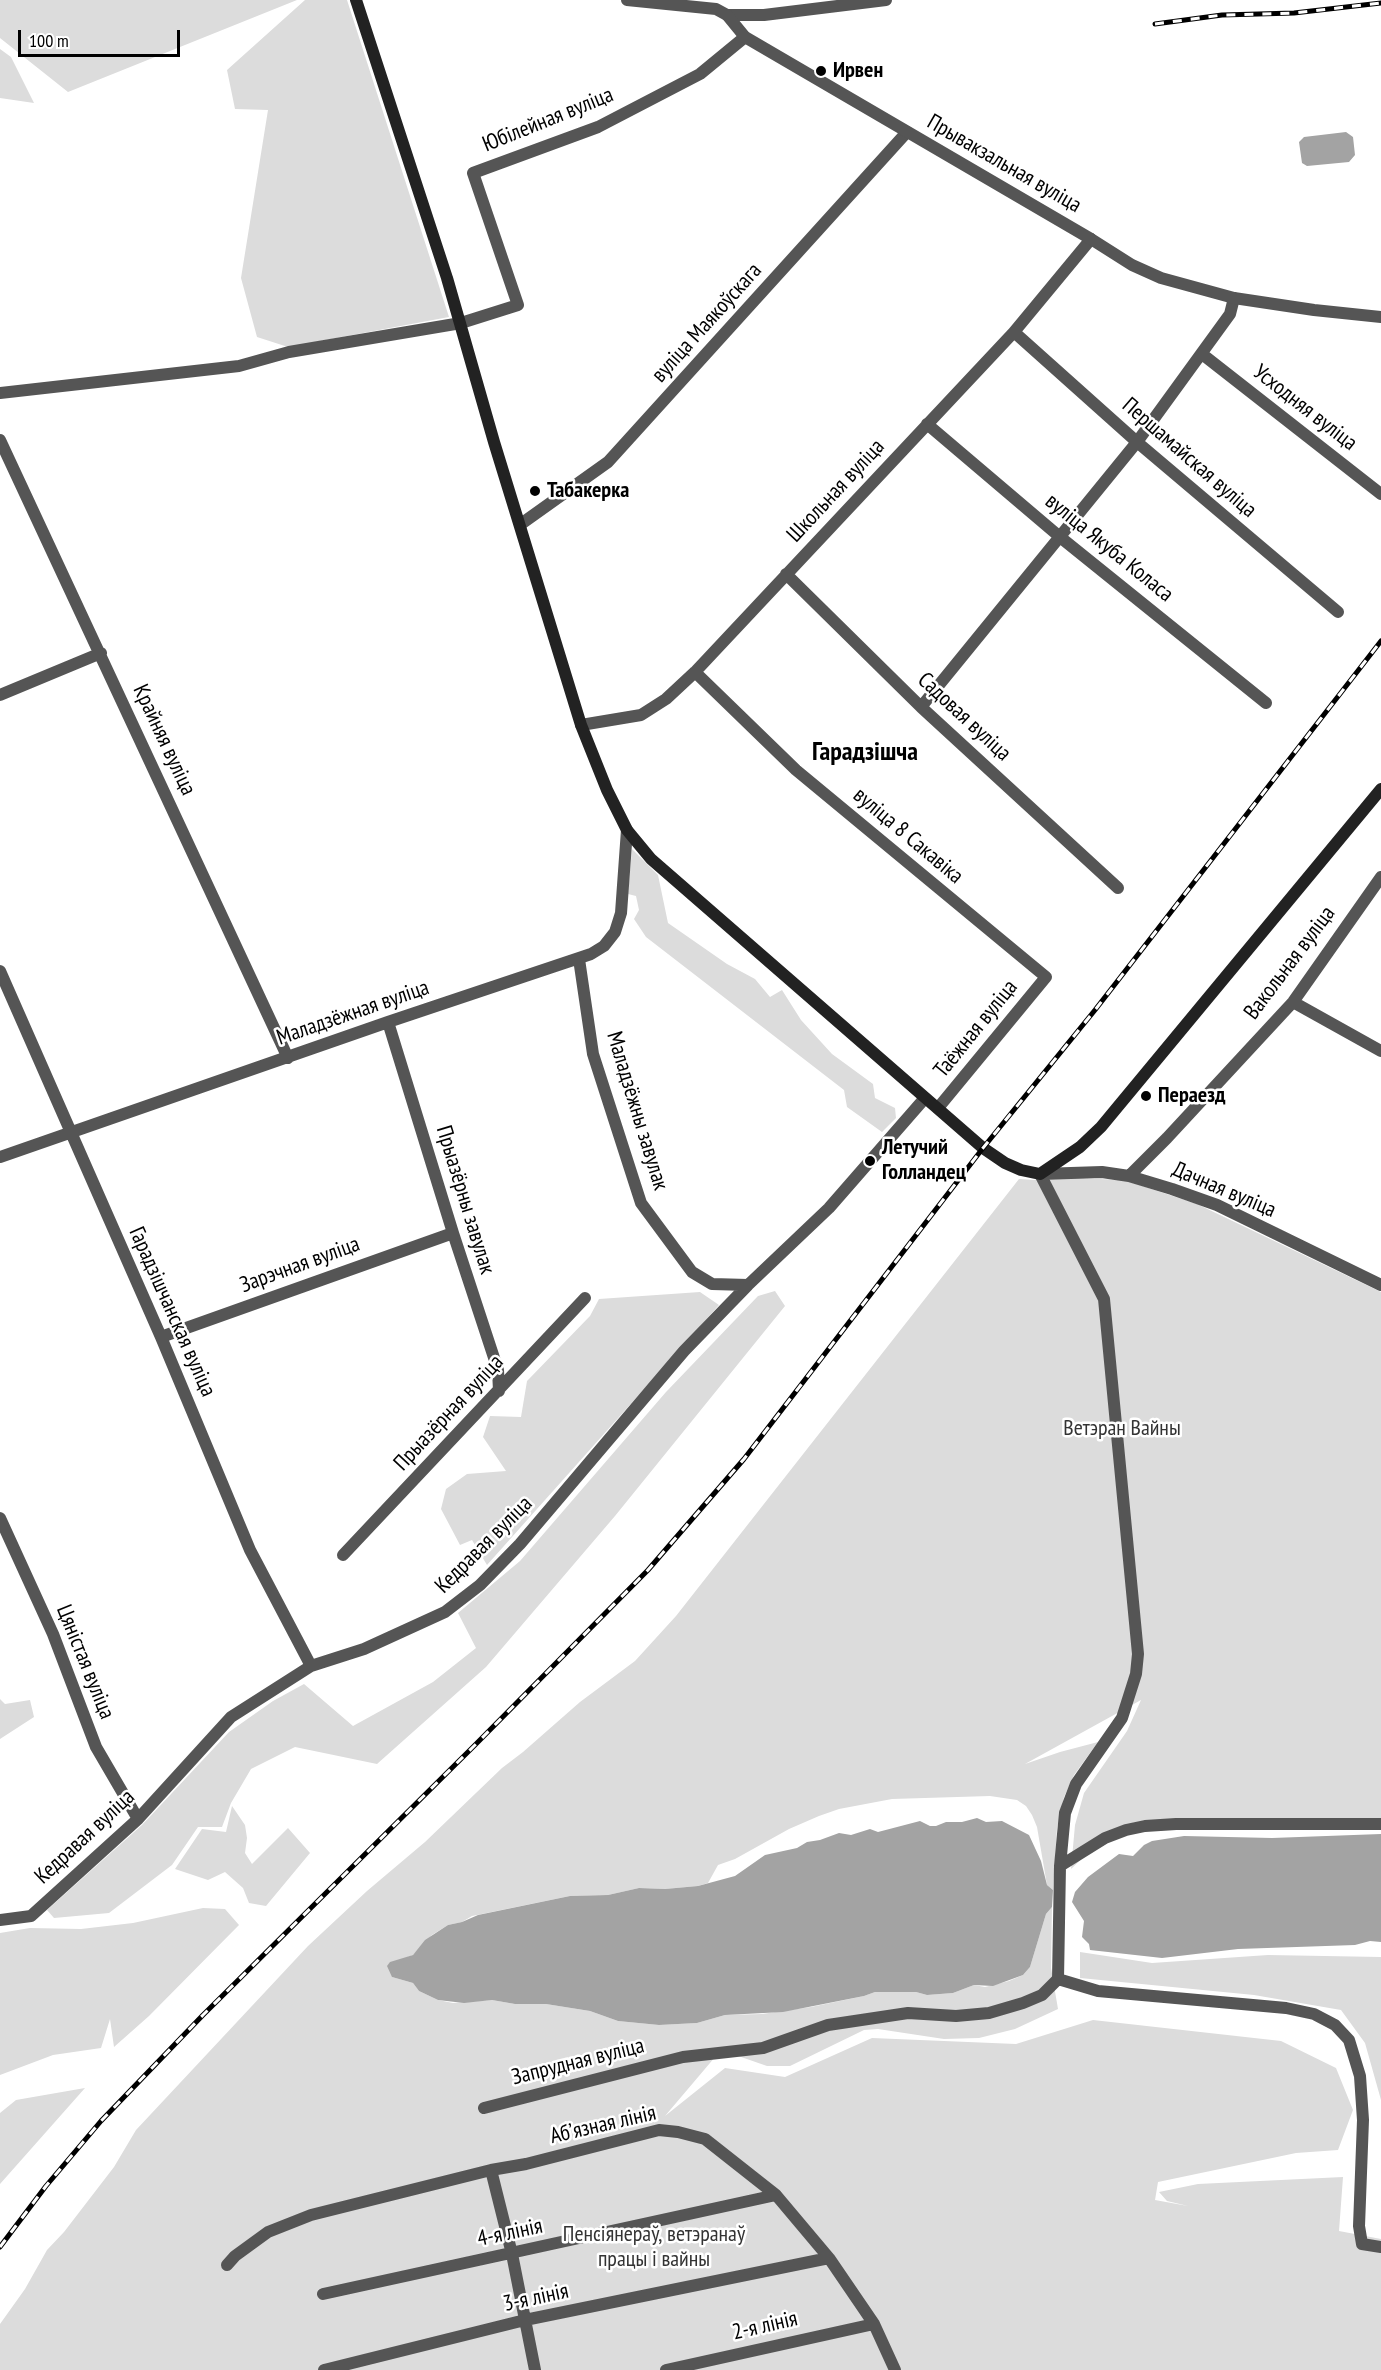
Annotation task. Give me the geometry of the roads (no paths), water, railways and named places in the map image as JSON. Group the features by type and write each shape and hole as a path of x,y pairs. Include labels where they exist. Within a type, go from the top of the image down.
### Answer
{"main road":[{"path":"356,0 461,323 494,442 581,725 607,790 627,830 651,859 983,1148 1005,1163 1021,1170 1040,1174 1080,1147 1101,1127 1381,789"}],"street":[{"path":"627,0 716,9 727,15 764,15 886,0"},
{"name":"Прывакзальная вуліца","path":"727,15 745,37 1090,238 1131,265 1161,278 1234,298 1381,317"},
{"name":"Юбілейная вуліца","path":"461,323 518,305 472,173 598,127 700,74 745,37"},
{"name":"вуліца Маякоўскага","path":"521,524 608,462 907,132"},
{"name":"Школьная вуліца","path":"581,725 641,716 666,699 695,672 1014,332 1090,238"},
{"path":"921,707 1137,442 1230,314 1234,298"},
{"path":"0,393 239,366 289,352 461,323"},
{"name":"Першамайская вуліца","path":"1014,332 1137,442 1338,612"},
{"name":"Усходняя вуліца","path":"1202,354 1381,494"},
{"name":"вуліца Якуба Коласа","path":"927,424 1060,537 1266,703"},
{"name":"Крайняя вуліца","path":"0,440 101,652 288,1058"},
{"name":"Садовая вуліца","path":"786,573 921,707 1118,888"},
{"path":"0,695 101,652"},
{"name":"вуліца 8 Сакавіка","path":"695,672 796,770 1046,977"},
{"name":"Маладзёжная вуліца","path":"0,1157 388,1022 579,959 604,946 615,932 621,913 627,830"},
{"name":"Вакольная вуліца","path":"1129,1176 1293,1002 1381,877"},
{"name":"Маладзёжны завулак","path":"579,959 593,1054 641,1203 692,1272 712,1284 748,1285"},
{"name":"Гарадзішчанская вуліца","path":"0,971 161,1337 250,1550 311,1666"},
{"name":"Таёжная вуліца","path":"938,1108 1046,977"},
{"path":"1293,1002 1381,1051"},
{"name":"Прыазёрны завулак","path":"388,1022 498,1370 499,1390"},
{"name":"Кедравая вуліца","path":"0,1920 31,1916 138,1819 231,1716 311,1666 364,1649 445,1612 480,1585 520,1544 684,1351 748,1285 829,1208 925,1098"},
{"name":"Дачная вуліца","path":"1040,1174 1102,1172 1129,1176 1217,1205 1381,1285"},
{"path":"1040,1174 1104,1299 1138,1654 1136,1674 1122,1718 1086,1767 1070,1798 1062,1830 1058,1979 1098,1990 1286,2008 1314,2014 1335,2025 1349,2040 1360,2076 1364,2120 1359,2226 1362,2244 1381,2247"},
{"name":"Зарэчная вуліца","path":"161,1337 453,1233"},
{"name":"Прыазёрная вуліца","path":"343,1555 585,1298"},
{"name":"Цяністая вуліца","path":"0,1518 53,1634 96,1747 138,1819"},
{"path":"1060,1866 1105,1838 1145,1826 1381,1824"},
{"name":"Запрудная вуліца","path":"484,2108 683,2057 763,2048 828,2025 908,2013 956,2016 989,2013 1023,2004 1042,1995 1058,1979"},
{"name":"Абʼязная лінія","path":"227,2265 235,2256 268,2232 311,2215 659,2130 705,2139 776,2195 829,2258 874,2324 895,2370"},
{"path":"491,2170 512,2254 535,2370"},
{"name":"4-я лінія","path":"323,2294 776,2195"},
{"name":"3-я лінія","path":"324,2370 525,2320 829,2258"},
{"name":"2-я лінія","path":"666,2370 874,2324"}],"railway":[{"path":"1155,24 1222,15 1294,13 1381,3"},
{"path":"0,2247 46,2186 101,2121 203,2015 648,1570 744,1459 983,1148 1095,1010 1381,641"}],"place":[{"name":"Ирвен","path":"821,71"},
{"name":"Табакерка","path":"535,491"},
{"name":"Пераезд","path":"1146,1096"},
{"name":"Летучий Голландец","path":"870,1161"}],"district":[{"name":"Гарадзішча","path":"865,753"}],"park label":[{"name":"Ветэран Вайны","path":"1122,1429"},
{"name":"Пенсіянераў, ветэранаў працы і вайны","path":"654,2248"}]}
